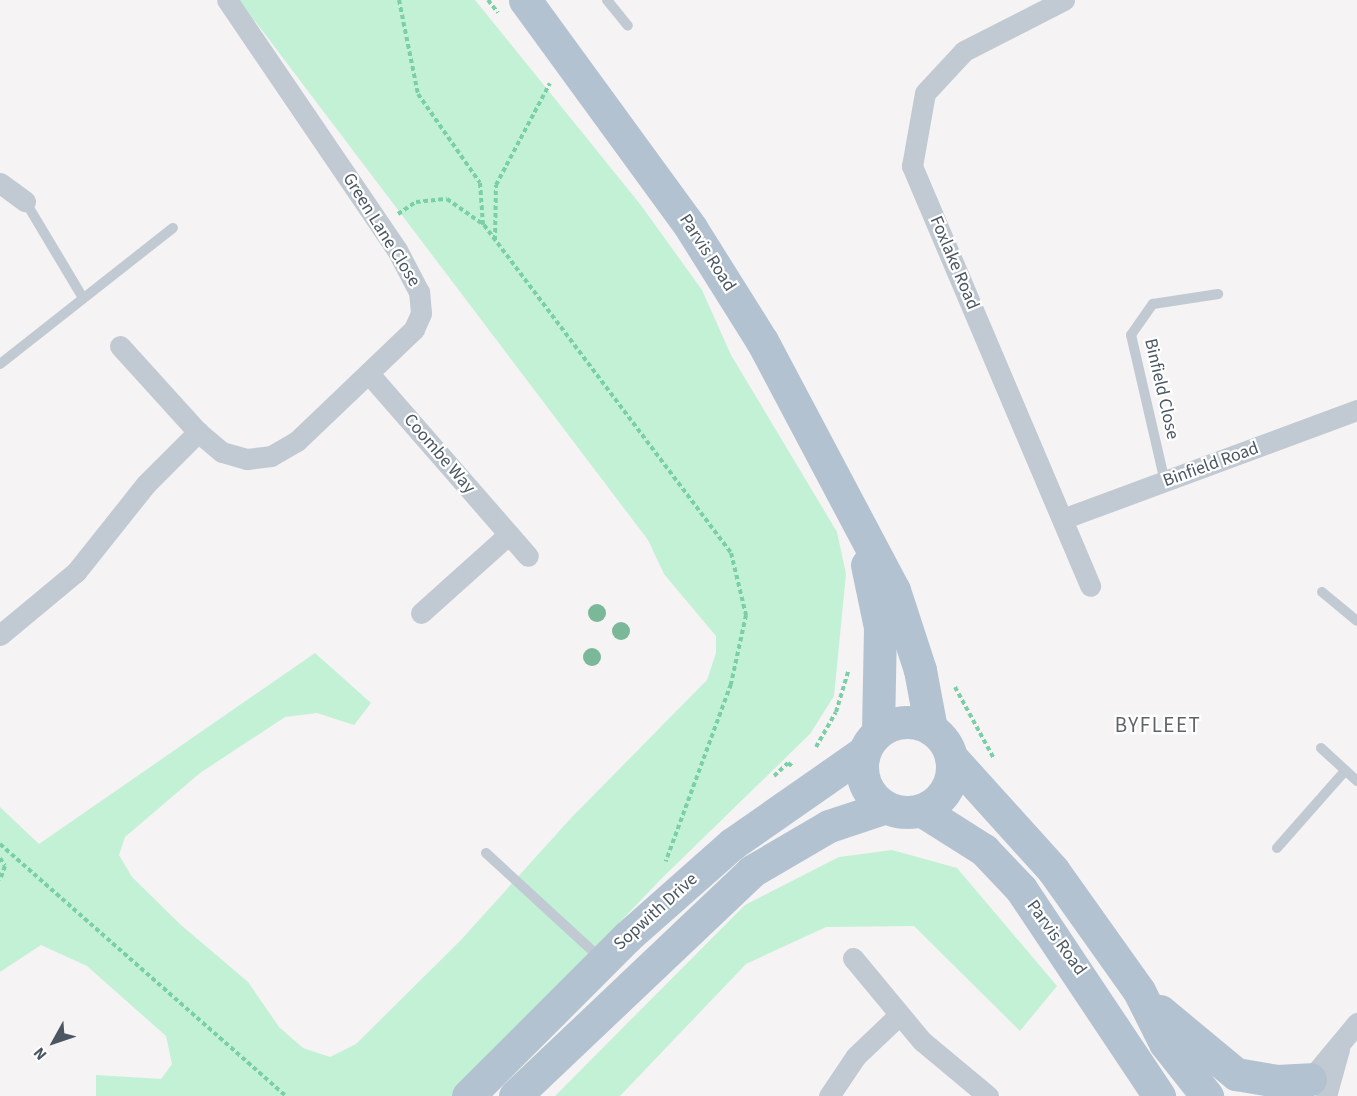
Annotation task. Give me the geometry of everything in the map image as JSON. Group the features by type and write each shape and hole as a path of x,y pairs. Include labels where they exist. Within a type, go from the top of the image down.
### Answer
{"main road":[{"name":"Parvis Road","path":"513,9 724,277 905,616 931,729"},
{"name":"Parvis Road","path":"858,525 880,627 871,742"},
{"path":"904,722 931,729 951,757 946,789 921,810 886,807 868,789 871,742 904,722"},
{"name":"Sopwith Drive","path":"468,1096 603,960 748,830 871,742"},
{"name":"Parvis Road","path":"951,757 1017,826 1139,991 1153,1025 1207,1096"},
{"name":"Sopwith Drive","path":"515,1096 752,871 820,830 886,807"},
{"name":"Parvis Road","path":"921,810 984,850 1021,889 1159,1096"},
{"path":"1139,991 1236,1074 1311,1090"}],"street":[{"name":"Green Lane Close","path":"120,346 198,432 222,452 247,459 270,456 297,441 370,375 414,329 422,313 420,292 381,226 228,0"},
{"name":"Foxlake Road","path":"1065,0 964,51 925,93 912,166 1065,518 1090,586"},
{"path":"0,183 25,201"},
{"name":"Coombe Way","path":"370,375 528,556"},
{"name":"Binfield Road","path":"1065,518 1357,410"},
{"path":"0,635 76,572 146,484 198,432"},
{"path":"421,613 509,534"},
{"path":"853,957 921,1041 988,1096"},
{"path":"830,1096 856,1056 899,1015"},
{"path":"1311,1090 1339,1046 1357,1023"}],"lane":[{"path":"607,0 628,26"},
{"path":"25,201 83,298"},
{"path":"0,364 173,228"},
{"name":"Binfield Close","path":"1165,482 1131,335 1153,304 1218,294"},
{"path":"1322,592 1357,621"},
{"path":"1321,748 1357,782"},
{"path":"1277,848 1345,771"},
{"path":"486,852 603,960"}],"path":[{"path":"399,0 418,94 480,183 484,225"},
{"path":"488,0 513,9"},
{"path":"495,240 496,184 551,81 544,72"},
{"path":"381,226 416,202 447,199 484,225 524,285 609,388 732,553 746,615 730,684 665,865"},
{"path":"811,753 836,712 851,659"},
{"path":"952,681 996,761"},
{"path":"787,777 801,765"},
{"path":"0,844 286,1096"},
{"path":"0,858 5,866 0,880"}],"green space":[{"path":"239,0 475,0 640,204 702,290 731,355 837,532 846,574 834,696 810,734 662,878 454,1096 96,1096 96,1075 161,1079 172,1064 166,1036 87,966 41,945 0,972 0,807 39,844 315,653 371,703 354,725 317,713 285,717 200,773 125,837 119,855 132,877 181,925 248,982 279,1027 303,1048 330,1057 356,1044 460,941 572,817 707,680 716,653 716,636 664,574 648,540"},
{"path":"892,850 957,868 1057,986 1020,1031 914,926 826,927 746,964 620,1096 555,1096 745,905 839,857"}],"district":[{"name":"BYFLEET","path":"1158,725"}]}
